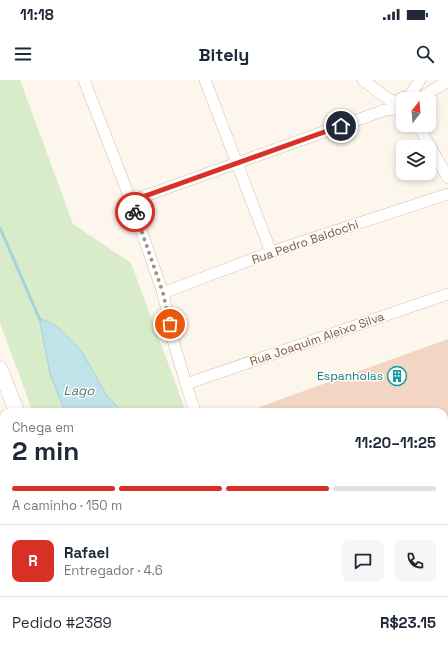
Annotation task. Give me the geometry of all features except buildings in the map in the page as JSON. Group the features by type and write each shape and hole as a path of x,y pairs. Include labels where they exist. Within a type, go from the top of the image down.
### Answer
{"main road":[{"path":"0,369 15,408"}],"street":[{"path":"84,80 131,201 163,293 174,340 194,408"},
{"path":"205,80 271,252"},
{"path":"363,80 388,99 396,101"},
{"path":"413,92 420,80"},
{"path":"427,92 448,81"},
{"path":"131,201 396,106"},
{"path":"422,132 448,178"},
{"name":"Rua Pedro Baldochi","path":"163,293 271,252 448,194"},
{"name":"Rua Joaquim Aleixo Silva","path":"186,384 448,294"}],"green space":[{"path":"0,80 20,80 73,224 131,263 185,408 32,408 0,323"}],"water":[{"name":"Lago","path":"39,318 57,326 81,350 107,396 119,408 63,408 50,374"}],"waterway":[{"path":"0,228 40,320"}],"way so far":[{"path":"135,212 163,293 170,324"}],"place":[{"name":"Espanholas","path":"397,376"}],"route":[{"path":"135,212 131,201 341,126"}]}
